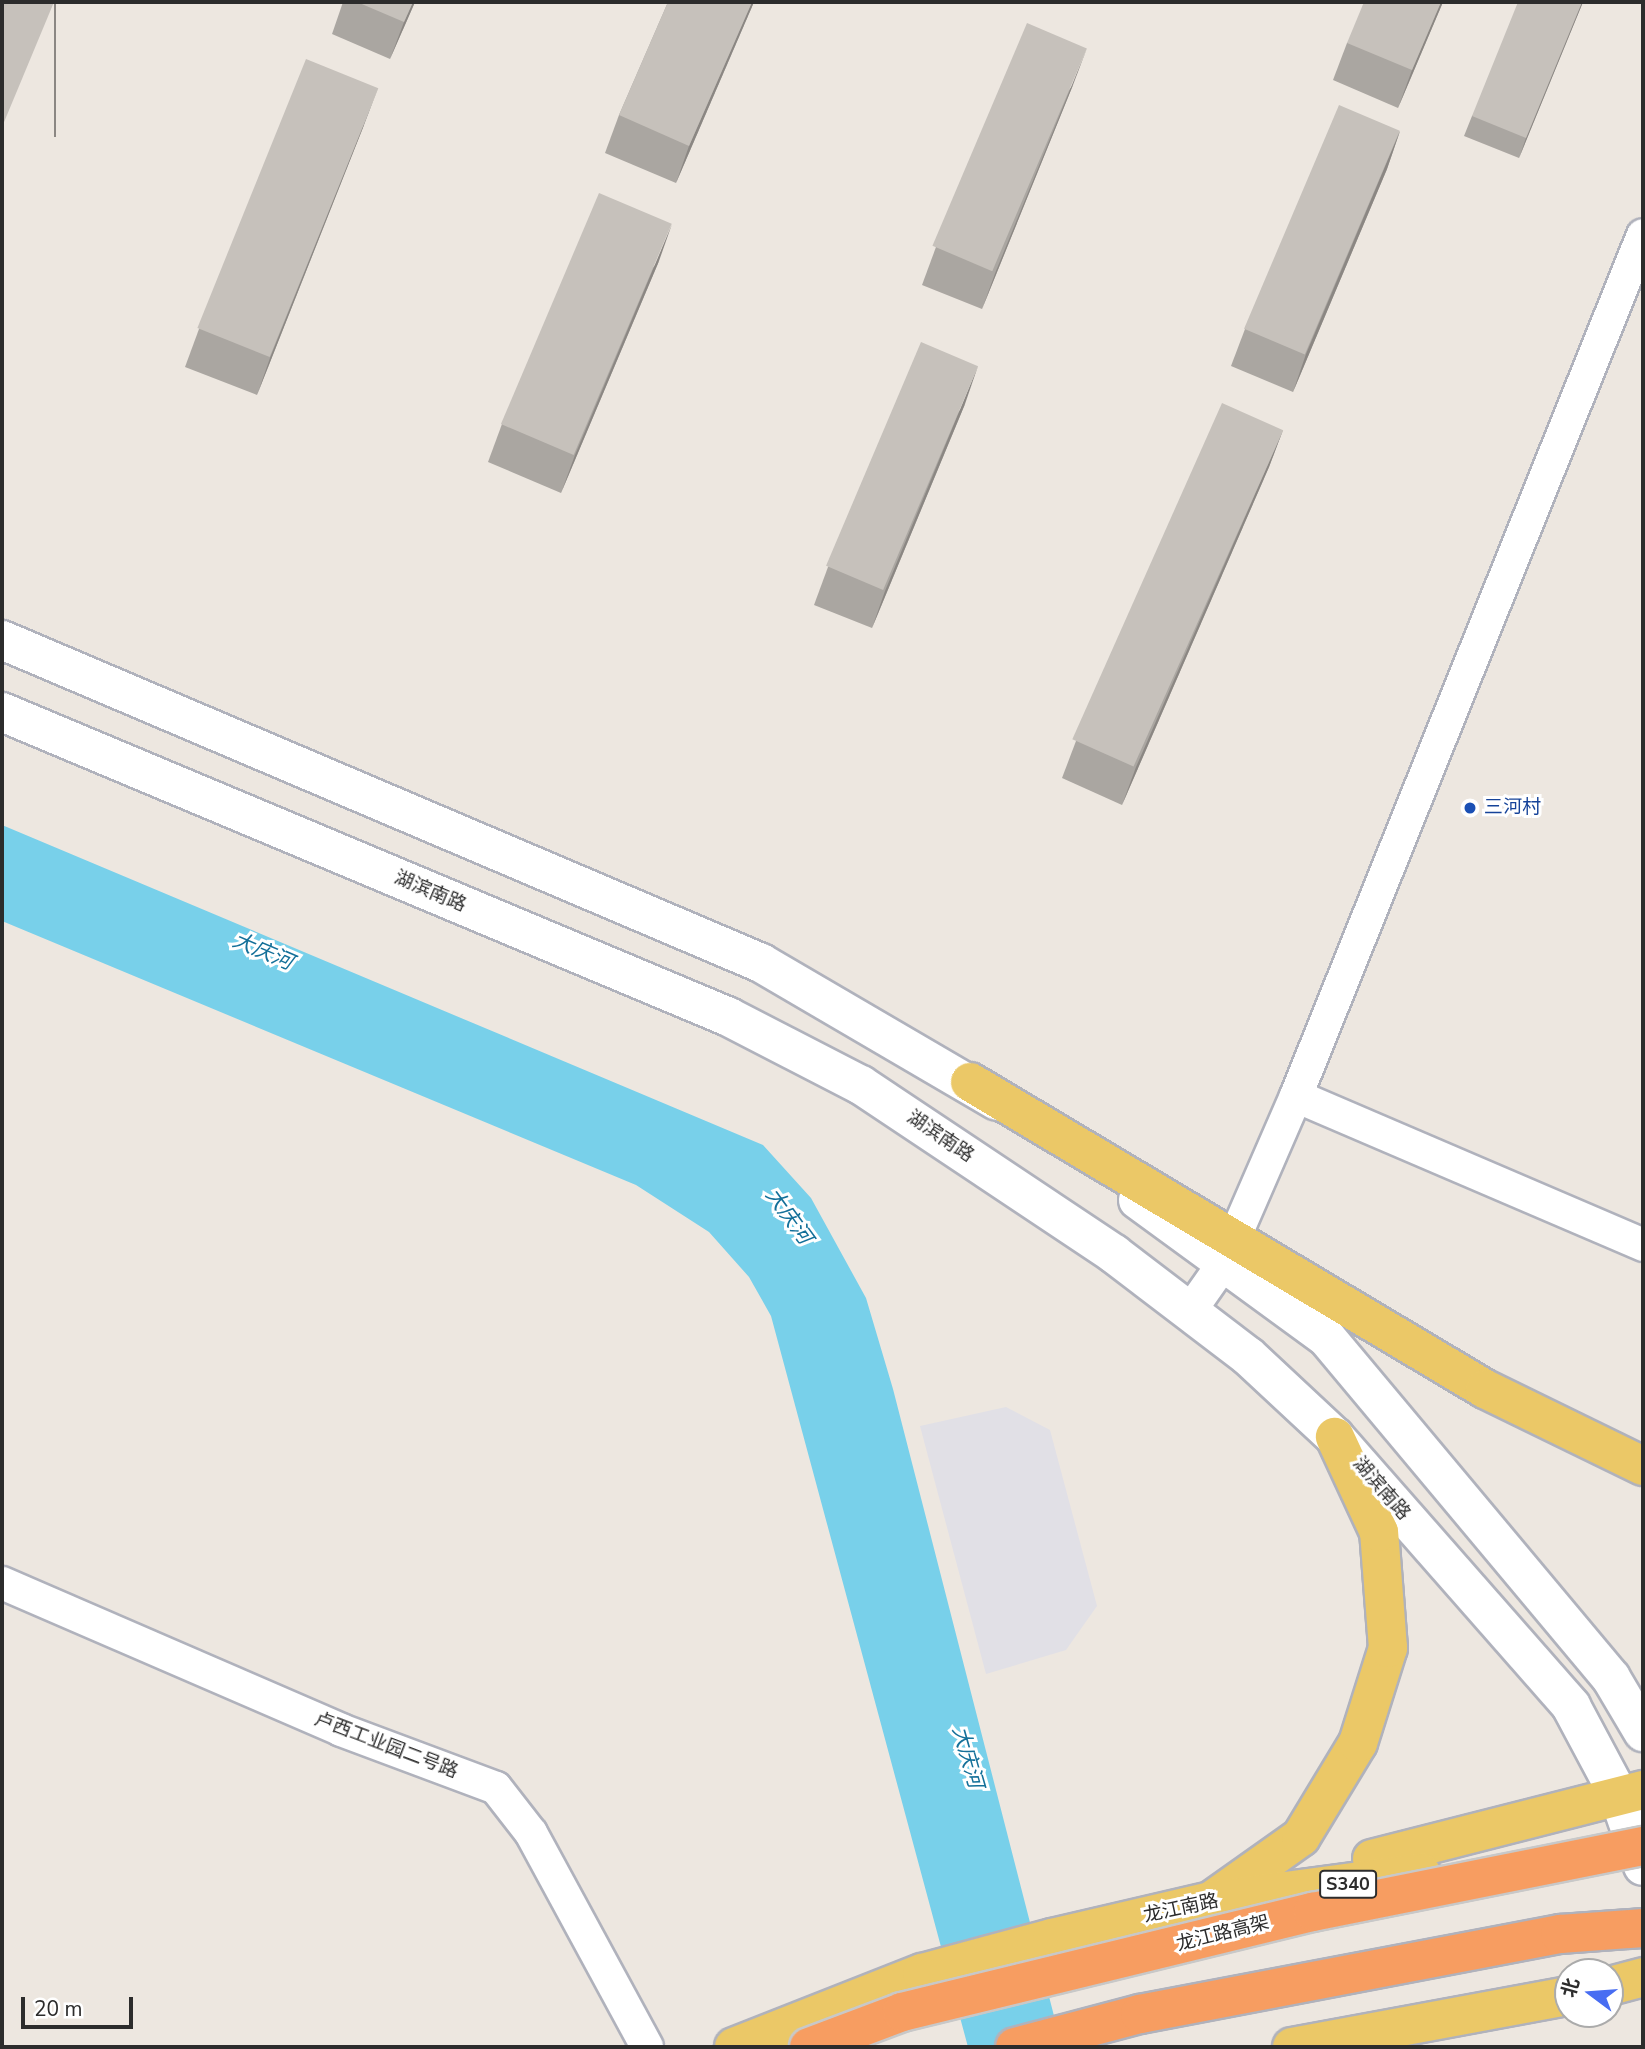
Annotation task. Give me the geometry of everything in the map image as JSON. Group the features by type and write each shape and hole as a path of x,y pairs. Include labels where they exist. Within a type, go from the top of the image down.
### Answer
{"highway":[{"name":"龙江路高架","path":"809,2047 902,2011 1639,1835"},
{"path":"1015,2047 1140,2014 1560,1934 1643,1928"},
{"path":"1560,1934 1643,1937"}],"main road":[{"path":"2,640 761,963 970,1082 1229,1251 1485,1389 1643,1466"},
{"name":"湖滨南路","path":"2,712 729,1017 861,1085 1114,1254 1248,1356 1335,1437 1571,1706 1631,1792 1643,1866"},
{"path":"1229,1251 1326,1337 1611,1678 1643,1732"},
{"path":"1211,1901 1301,1837 1358,1743 1388,1648 1379,1532 1335,1437"},
{"path":"1211,1901 1631,1792"},
{"name":"龙江南路","path":"734,2047 922,1973 1052,1938 1211,1901 1397,1878 1639,1835"},
{"path":"1624,1983 1643,1978"},
{"path":"1292,2047 1554,2002"},
{"path":"1624,2003 1643,2004"}],"street":[{"path":"1190,1311 1229,1251 1296,1096 1643,236"},
{"path":"1296,1096 1643,1245"},
{"name":"卢西工业园二号路","path":"2,1583 341,1731 496,1788 531,1833 647,2047"}],"shaded area":[{"path":"1006,1407 1050,1430 1097,1606 1066,1650 986,1674 920,1426"}],"water":[{"name":"大庆河","path":"2,825 763,1145 811,1198 866,1298 893,1389 1062,2047 968,2047 771,1316 749,1277 709,1232 636,1185 2,921"}],"building":[{"path":"2,2 54,2 2,127"},
{"path":"357,2 413,2 404,22"},
{"path":"668,2 752,2 689,146 619,115"},
{"path":"1364,2 1441,2 1412,70 1347,43"},
{"path":"1518,2 1582,2 1526,138 1472,116"},
{"path":"1027,23 1087,48 992,271 932,246"},
{"path":"306,59 378,88 270,357 197,328"},
{"path":"1339,105 1400,131 1305,354 1244,329"},
{"path":"599,193 672,224 574,455 501,424"},
{"path":"921,342 978,366 883,590 826,566"},
{"path":"1222,403 1283,430 1134,766 1072,739"}],"place":[{"name":"三河村","path":"1470,808"}]}
